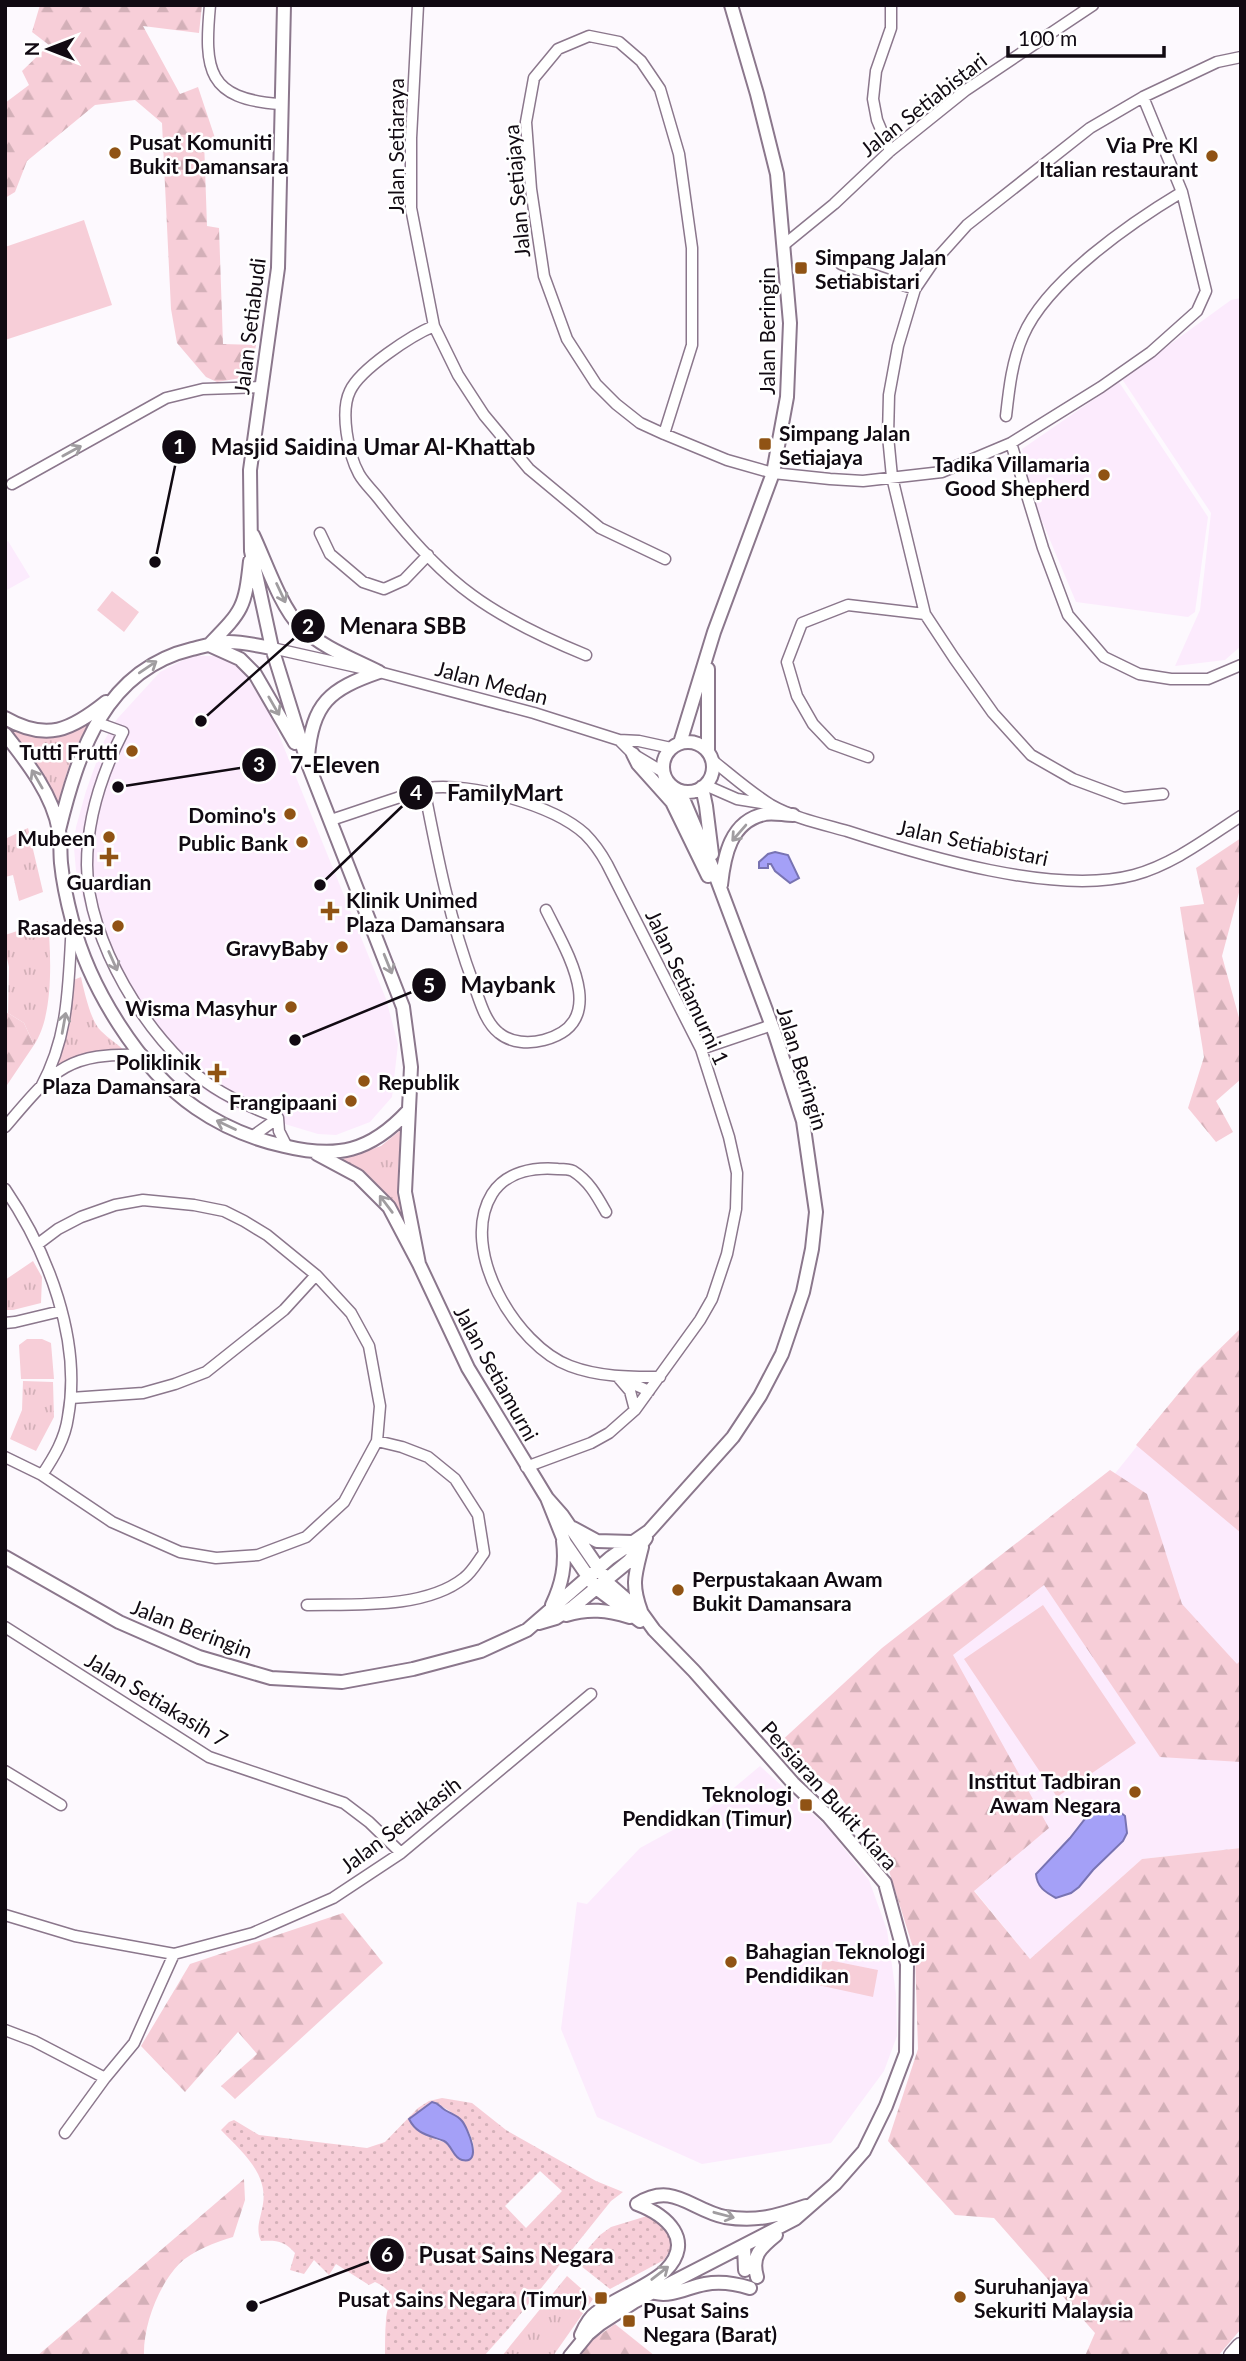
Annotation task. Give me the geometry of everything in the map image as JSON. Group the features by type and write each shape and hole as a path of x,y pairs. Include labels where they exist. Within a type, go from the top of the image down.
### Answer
{"highway":[{"path":"1233,2356 1241,2347"}],"street":[{"path":"210,5 208,58 218,82 240,99 280,104"},
{"name":"Jalan Setiabudi","path":"284,5 278,268 250,470 251,551 272,648 308,764"},
{"name":"Jalan Setiaraya","path":"418,5 411,138 411,208 434,326 458,375 484,415 529,469 600,528 666,559"},
{"name":"Jalan Beringin","path":"676,746 738,563 773,473 783,424 788,374 790,323 777,174 731,5"},
{"path":"890,151 877,120 873,99 876,71 891,28 891,5"},
{"name":"Jalan Setiabistari","path":"785,244 834,204 890,151 966,90 1093,5"},
{"name":"Jalan Setiajaya","path":"664,434 692,345 692,248 679,154 660,89 641,61 619,42 589,36 558,49 534,78 526,122 531,189 544,276 566,339 596,384 640,423 664,434 727,460 773,473 852,480 942,472 1011,443 1151,352 1197,312 1206,291 1182,192 1143,97"},
{"path":"1163,794 1124,798 1073,779 1031,755 993,713 925,614 892,477 888,436 889,395 898,346 915,289 932,264 967,225 1090,128 1143,97 1217,62 1241,57"},
{"path":"1006,415 1011,377 1022,337 1034,314 1052,292 1090,258 1138,219 1182,192"},
{"path":"841,264 915,289"},
{"path":"434,326 420,331 394,349 358,378 350,390 344,413 348,439 359,473 407,536 472,595 542,636 586,655"},
{"path":"12,484 166,398 202,389 261,387"},
{"path":"1011,443 1042,548 1068,615 1104,657 1139,674 1171,679 1208,679 1241,665"},
{"path":"251,532 289,612 299,625 314,638 379,673"},
{"path":"320,533 330,554 363,582 384,589 404,580 428,555"},
{"path":"209,645 238,614 246,598 251,551"},
{"path":"868,757 832,744 813,724 797,696 787,662 802,623 848,605 925,614"},
{"path":"5,718 37,731 62,730 91,714 147,667 169,655 227,642 272,648"},
{"path":"209,645 240,659 255,674 308,764 403,1007 411,1066 408,1111"},
{"name":"Jalan Medan","path":"272,648 544,715 619,740 676,746"},
{"name":"Jalan Beringin","path":"708,651 710,756"},
{"path":"308,764 310,735 318,710 349,683 379,673"},
{"path":"59,830 79,763 113,696"},
{"path":"98,723 123,732 94,808 87,867 93,911 119,975 151,1027 193,1071 215,1089 240,1103 278,1118"},
{"path":"5,734 41,785 59,830"},
{"name":"Jalan Medan","path":"619,740 633,754 663,772"},
{"path":"695,743 710,756 712,773 704,786 689,792 676,789 668,782 663,772 664,761 676,746 695,743"},
{"path":"633,754 638,764 672,802 709,878 720,889"},
{"name":"Jalan Setiabistari","path":"710,756 771,805 793,815 895,846 996,871 1078,880 1110,880 1158,867 1241,816"},
{"name":"Jalan Setiamurni 1","path":"331,820 424,789 444,786 479,789 531,806 567,822 583,833 607,864 701,1049 729,1138 737,1173 737,1209 727,1254 712,1299 700,1320 635,1410 609,1433 591,1443 526,1467"},
{"name":"Jalan Beringin","path":"704,786 713,869"},
{"name":"Jalan Setiabistari","path":"704,786 737,799 771,805"},
{"path":"424,789 460,950 484,1013 499,1033 522,1043 558,1036 572,1024 580,997 577,972 546,910"},
{"name":"Jalan Beringin","path":"5,1557 119,1622 199,1657 271,1678 342,1682 413,1670 481,1651 553,1615 597,1578 629,1561 649,1531 733,1437 760,1396 782,1354 803,1292 816,1212 803,1121 772,1025 713,869 684,801 676,789"},
{"path":"720,889 724,853 735,834 748,822 764,814 793,815"},
{"name":"Jalan Setiamurni","path":"59,830 64,891 92,979 108,1008 143,1055 167,1084 194,1107 226,1126 287,1147 314,1153 341,1152 376,1140 392,1129 408,1111"},
{"path":"41,1087 55,1057 66,1017 72,922"},
{"path":"701,1049 772,1025"},
{"path":"5,1127 58,1071 81,1060 109,1055 143,1055"},
{"name":"Jalan Setiamurni","path":"408,1111 405,1192 419,1264"},
{"path":"253,1136 278,1118"},
{"path":"278,1118 279,1131 287,1147"},
{"name":"Jalan Setiamurni","path":"314,1153 358,1176 373,1188 389,1207 468,1368 526,1467 597,1578"},
{"path":"606,1212 593,1188 571,1170 544,1168 522,1171 503,1181 491,1195 483,1236 486,1259 495,1287 507,1311 525,1335 552,1357 569,1366 618,1377 649,1391"},
{"path":"5,1189 38,1244 61,1311 69,1354 71,1398 68,1419 62,1439 41,1475"},
{"path":"5,1457 41,1475 112,1522 180,1552 216,1558 258,1555 306,1536 344,1502 377,1441 380,1406 369,1346 351,1313 316,1275 267,1235 244,1221 224,1211 143,1200 115,1205 81,1217 38,1244"},
{"path":"71,1398 143,1393 206,1372 284,1310 316,1275"},
{"path":"5,1322 61,1311"},
{"path":"618,1377 660,1377"},
{"path":"618,1377 630,1391 635,1410"},
{"path":"307,1605 379,1603 437,1594 466,1577 484,1553 478,1515 454,1479 428,1457 377,1441"},
{"path":"566,1528 597,1541 640,1542 634,1580 639,1615 603,1609 553,1615 565,1565 566,1528"},
{"name":"Persiaran Bukit Kiara","path":"572,2352 600,2324 653,2293 795,2219 835,2184 864,2151 886,2106 906,2053 907,1964 885,1883 829,1817 793,1783 694,1671 639,1615 597,1578"},
{"name":"Jalan Setiakasih 7","path":"5,1627 209,1757 344,1803 369,1822 401,1853"},
{"name":"Jalan Setiakasih","path":"5,1915 75,1936 174,1954 253,1933 333,1898 401,1853 592,1694"},
{"path":"5,1771 61,1805"},
{"path":"65,2133 134,2043 174,1954"},
{"path":"5,2029 105,2078"},
{"path":"572,2352 593,2314 665,2271 678,2252 677,2238 672,2226 663,2216 636,2204 656,2196 670,2195 720,2216 752,2219 774,2218 810,2204"},
{"path":"751,2279 758,2250 795,2219"},
{"path":"744,2246 751,2279"},
{"path":"653,2293 663,2295 704,2284 751,2279"}],"shaded area":[{"path":"1241,298 1241,646 1225,660 1175,666 1200,610 1211,513 1122,379 1231,300"},
{"name":"Tadika Villamaria Good Shepherd","path":"1119,382 1208,517 1195,612 1188,617 1076,602 1034,502 1022,449"},
{"path":"8,541 30,577 5,591 5,543"},
{"path":"191,656 216,656 239,666 270,713 386,999 398,1044 392,1097 370,1122 336,1135 318,1134 238,1110 207,1092 146,1029 117,984 92,933 76,871 74,848 76,827 86,791 104,741 117,719 160,672"},
{"path":"775,852 788,855 799,878 790,883 775,871 771,864 768,864 768,868 759,868 759,862"},
{"path":"1166,1410 1241,1429 1241,1684 1176,1629 1109,1481"},
{"name":"Institut Tadbiran Awam Negara","path":"1044,1584 1160,1756 1241,1689 1241,1848 1142,1859 1030,1959 974,1890 953,1655"},
{"name":"Bahagian Teknologi Pendidikan","path":"760,1766 828,1828 869,1880 887,1930 896,1994 897,2036 884,2071 831,2143 702,2164 597,2117 561,2029 577,1902 587,1904 640,1848 704,1813"},
{"path":"1097,1808 1115,1808 1125,1816 1127,1833 1123,1841 1071,1893 1056,1898 1048,1894 1042,1889 1036,1874"},
{"path":"432,2102 462,2121 472,2145 472,2157 469,2160 459,2159 447,2143 424,2134 412,2124 409,2119"}],"green space":[{"path":"40,5 202,5 199,33 143,26 180,94 198,87 215,138 204,140 207,226 219,228 223,344 256,345 251,371 241,378 217,382 206,377 177,343 171,309 162,123 135,100 95,105 27,161 15,192 5,198 5,103 29,85 22,71 49,45 32,32"},
{"path":"84,220 112,305 5,340 5,247"},
{"path":"112,591 139,612 124,632 97,610"},
{"path":"91,719 70,764 57,812 36,766 5,727 30,735 50,736 69,732"},
{"path":"28,828 43,892 19,901 13,875 5,877 5,839"},
{"path":"1241,838 1241,885 1222,956 1241,1025 1241,1079 1216,1101 1233,1132 1216,1142 1188,1108 1204,1057 1180,907 1204,904 1196,868"},
{"path":"48,921 50,985 45,1018 34,1045 24,1023 8,1013 9,967 5,935"},
{"path":"81,977 88,1006 97,1027 127,1053 109,1052 49,1076 71,981"},
{"path":"8,1013 24,1023 34,1045 5,1088 5,1014"},
{"path":"403,1128 398,1168 401,1214 373,1184 340,1160 381,1146"},
{"path":"33,1261 42,1277 41,1303 5,1310 5,1280"},
{"path":"1241,1328 1241,1533 1136,1445 1197,1371"},
{"path":"27,1339 42,1339 51,1343 54,1379 21,1379 19,1345"},
{"path":"23,1381 53,1382 54,1417 36,1451 10,1439 22,1410"},
{"path":"1110,1470 1147,1494 1182,1604 1237,1664 1241,1660 1241,1762 1160,1757 1044,1585 953,1655 1049,1828 974,1891 1030,1959 1142,1859 1241,1848 1241,2329 1218,2356 1085,2356 1095,2333 994,2218 955,2215 888,2141 918,2049 915,1954 884,1855 832,1786 777,1745 882,1648"},
{"path":"1043,1605 1136,1743 1057,1797 964,1659"},
{"path":"343,1913 383,1963 235,2099 221,2086 257,2054 238,2032 185,2092 141,2046 190,1964"},
{"path":"823,1959 878,1970 873,1997 818,1985"},
{"path":"442,2098 472,2103 506,2130 596,2181 623,2192 611,2201 484,2356 385,2356 390,2294 383,2286 375,2282 369,2285 336,2264 329,2275 314,2260 304,2274 290,2270 295,2253 276,2241 261,2241 259,2236 263,2193 257,2172 221,2130 234,2120 259,2135 367,2148 385,2142 418,2108 429,2101","holes":["431,2102 460,2120 469,2133 474,2149 455,2155 448,2143 437,2140 409,2119","540,2171 562,2191 526,2228 505,2206"]},
{"path":"244,2179 245,2200 233,2237 191,2255 171,2273 153,2307 146,2332 144,2356 37,2356"},
{"path":"647,2216 667,2231 673,2245 664,2260 610,2289 576,2262 600,2235 611,2227"},
{"path":"567,2276 593,2299 553,2356 502,2356"},
{"path":"615,2324 655,2356 577,2356 584,2346"}],"place":[{"name":"Pusat Komuniti Bukit Damansara","path":"115,153"},
{"name":"Via Pre Kl Italian restaurant","path":"1212,156"},
{"name":"Simpang Jalan Setiabistari","path":"801,268"},
{"name":"Simpang Jalan Setiajaya","path":"765,444"},
{"name":"Tadika Villamaria Good Shepherd","path":"1104,475"},
{"name":"Masjid Saidina Umar Al-Khattab","path":"155,562"},
{"name":"Menara SBB","path":"201,721"},
{"name":"Tutti Frutti","path":"132,751"},
{"name":"7-Eleven","path":"118,787"},
{"name":"Domino's","path":"290,814"},
{"name":"Mubeen","path":"109,837"},
{"name":"Public Bank","path":"302,842"},
{"name":"Guardian","path":"109,857"},
{"name":"FamilyMart","path":"320,885"},
{"name":"Klinik Unimed Plaza Damansara","path":"330,911"},
{"name":"Rasadesa","path":"118,926"},
{"name":"GravyBaby","path":"342,947"},
{"name":"Wisma Masyhur","path":"291,1007"},
{"name":"Maybank","path":"295,1040"},
{"name":"Poliklinik Plaza Damansara","path":"217,1073"},
{"name":"Republik","path":"364,1081"},
{"name":"Frangipaani","path":"351,1101"},
{"name":"Perpustakaan Awam Bukit Damansara","path":"678,1590"},
{"name":"Institut Tadbiran Awam Negara","path":"1135,1792"},
{"name":"Teknologi Pendidkan (Timur)","path":"806,1805"},
{"name":"Bahagian Teknologi Pendidikan","path":"731,1962"},
{"name":"Suruhanjaya Sekuriti Malaysia","path":"960,2297"},
{"name":"Pusat Sains Negara (Timur)","path":"601,2298"},
{"name":"Pusat Sains Negara","path":"252,2306"},
{"name":"Pusat Sains Negara (Barat)","path":"629,2321"}]}
